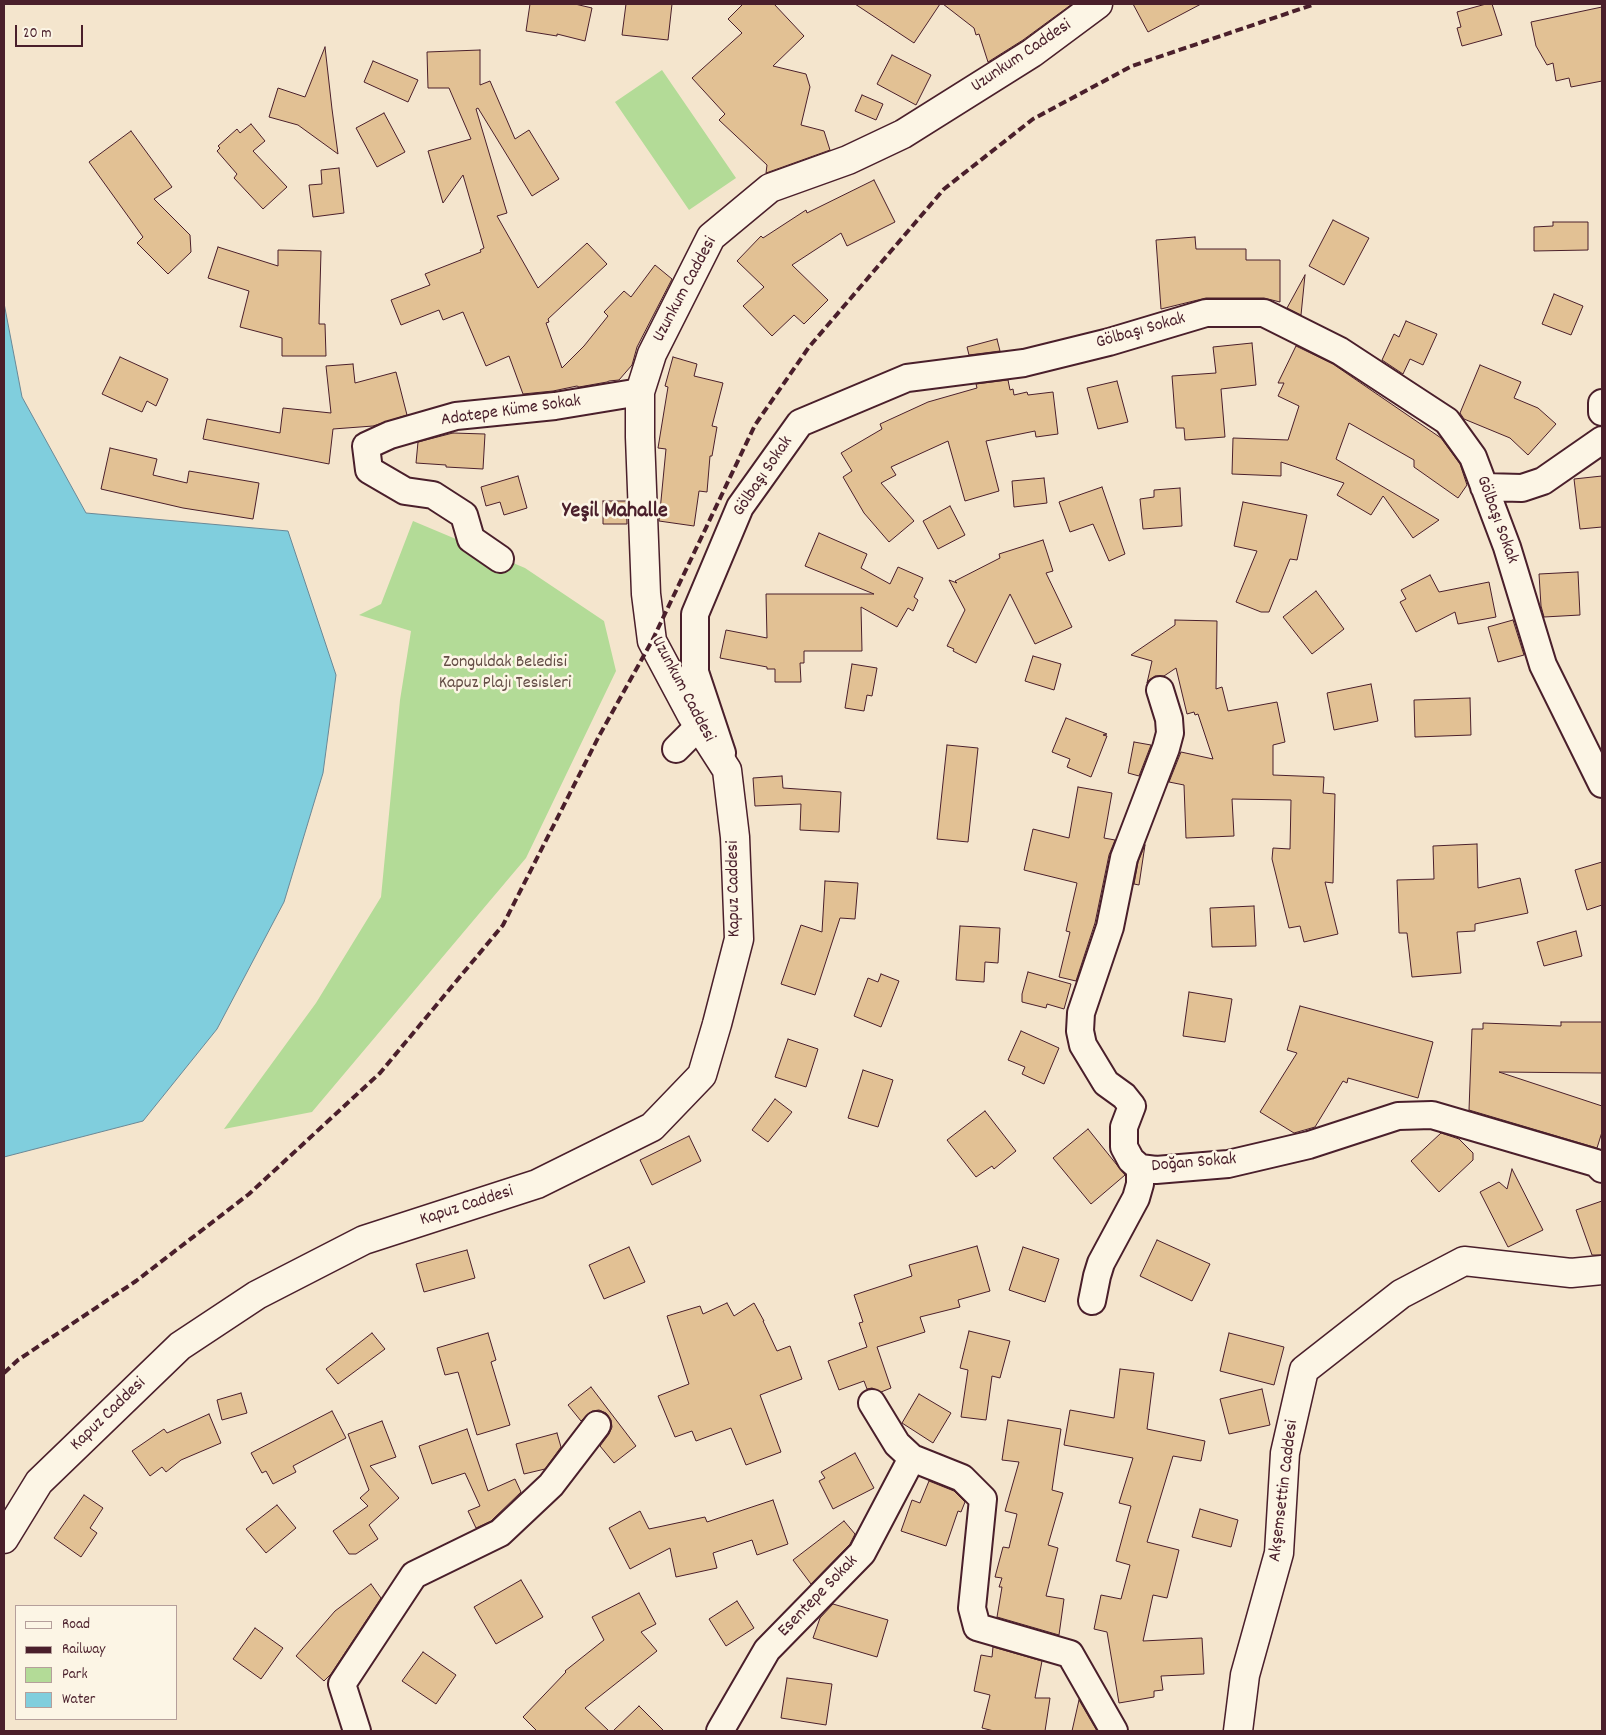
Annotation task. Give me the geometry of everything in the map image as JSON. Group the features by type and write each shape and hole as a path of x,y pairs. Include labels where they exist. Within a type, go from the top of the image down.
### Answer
{"main road":[{"name":"Uzunkum Caddesi","path":"728,770 699,726 652,641 646,594 640,392 652,354 711,237 770,188 848,160 903,134 1032,53 1098,4"},
{"name":"Kapuz Caddesi","path":"4,1539 39,1482 180,1346 195,1336 257,1295 364,1240 537,1184 652,1127 702,1075 739,939 735,837 728,770"},
{"name":"Akşemsettin Caddesi","path":"1238,1731 1245,1676 1280,1553 1285,1452 1304,1370 1401,1294 1464,1261 1571,1273 1602,1270"}],"street":[{"name":"Gölbaşı Sokak","path":"728,770 695,672 695,614 740,507 800,423 907,378 1024,363 1109,342 1206,313 1264,313 1340,351 1447,421 1473,457 1507,547 1544,665 1602,784"},
{"name":"Adatepe Küme Sokak","path":"500,559 471,539 464,515 433,495 405,491 369,470 366,446 390,434 456,416 555,406 640,392"},
{"path":"1602,403 1602,412"},
{"path":"1484,487 1522,488 1543,482 1602,440"},
{"name":"Doğan Sokak","path":"1160,690 1169,719 1170,733 1124,858 1110,927 1081,1013 1080,1031 1083,1045 1106,1083 1124,1096 1132,1106 1124,1127 1124,1147 1131,1160 1140,1168 1156,1170 1228,1164 1310,1145 1398,1116 1432,1115 1596,1163 1602,1170"},
{"path":"676,749 699,726"},
{"path":"1092,1301 1097,1276 1102,1263 1136,1198 1140,1184 1140,1168"},
{"path":"872,1403 897,1444 912,1458 962,1478 983,1499 972,1608 977,1628 1070,1654 1114,1731"},
{"path":"357,1731 342,1684 414,1575 500,1533 551,1485 597,1425"},
{"name":"Esentepe Sokak","path":"720,1731 767,1650 862,1553 912,1458"}],"green space":[{"path":"662,70 736,178 689,210 615,102"},
{"name":"Zonguldak Beledisi Kapuz Plajı Tesisleri","path":"413,521 525,568 604,621 616,671 526,858 312,1112 224,1129 316,1003 381,897 400,700 411,631 359,615 381,604"}],"water":[{"path":"4,303 22,397 86,513 288,531 336,675 323,773 284,902 217,1029 143,1121 4,1157"}],"building":[{"path":"530,4 575,4 592,8 585,41 557,34 557,36 526,31"},
{"path":"626,4 672,4 668,40 622,35"},
{"path":"743,4 774,4 804,36 773,66 806,74 810,87 801,125 824,131 830,150 766,173 767,165 719,120 725,114 692,78 742,33 728,19"},
{"path":"855,4 940,4 914,43"},
{"path":"943,4 1072,4 1023,40 988,62 979,34 976,35 974,28"},
{"path":"1133,4 1201,4 1148,32"},
{"path":"1492,4 1502,35 1462,46 1457,28 1461,27 1457,12"},
{"path":"1602,7 1602,81 1571,87 1569,78 1556,81 1553,63 1547,65 1536,46 1531,22"},
{"path":"325,47 338,154 298,125 269,117 278,88 305,97"},
{"path":"480,50 480,85 490,81 515,139 529,130 559,179 532,196 478,108 476,109 507,213 497,216 538,288 587,243 607,264 546,323 562,368 584,346 608,316 604,312 624,291 631,297 655,265 672,279 637,347 632,365 619,380 523,394 509,356 486,366 463,312 443,320 439,310 401,325 391,300 430,285 425,274 481,252 480,250 484,248 463,175 443,203 428,151 471,139 449,88 428,88 427,52"},
{"path":"892,55 931,75 916,105 877,84"},
{"path":"373,61 418,80 408,102 364,82"},
{"path":"862,95 883,104 876,120 855,111"},
{"path":"384,113 405,152 377,167 356,128"},
{"path":"251,124 265,141 253,151 287,187 263,209 234,178 237,174 217,151 220,148 218,146 237,129 240,133"},
{"path":"131,131 172,187 154,199 190,235 191,252 168,274 137,243 143,237 89,162"},
{"path":"339,168 344,213 313,217 309,185 322,184 321,170"},
{"path":"874,180 895,222 847,246 841,233 792,265 828,300 804,324 794,315 772,336 743,306 764,287 737,261 761,236 763,238 806,210 807,213"},
{"path":"1333,220 1369,238 1344,285 1309,266"},
{"path":"1553,222 1588,222 1588,250 1534,251 1534,227 1553,226"},
{"path":"1195,237 1196,249 1246,249 1246,260 1280,260 1280,302 1264,298 1206,298 1161,309 1156,240"},
{"path":"218,247 278,266 278,250 321,251 319,324 325,324 326,356 282,356 282,338 240,327 249,291 208,278"},
{"path":"1305,275 1301,315 1287,308"},
{"path":"1554,294 1583,306 1571,335 1542,324"},
{"path":"1406,321 1437,334 1423,365 1410,359 1403,374 1382,360 1394,334 1399,337"},
{"path":"997,339 1000,351 969,355 967,347"},
{"path":"1252,343 1256,385 1221,389 1225,437 1185,440 1184,428 1176,428 1172,376 1216,373 1213,347"},
{"path":"1296,346 1333,364 1441,438 1460,464 1467,485 1458,498 1414,467 1414,460 1349,423 1336,459 1439,520 1413,538 1383,496 1371,515 1337,495 1344,483 1281,462 1281,476 1232,474 1233,438 1288,440 1299,406 1278,396 1284,383 1278,383"},
{"path":"120,357 168,379 156,406 147,401 142,412 102,394"},
{"path":"673,357 697,364 694,376 723,383 712,426 717,427 712,456 710,456 707,492 699,491 694,526 659,521 666,449 658,448 668,387 665,386"},
{"path":"353,364 355,383 396,372 407,415 373,426 333,429 329,464 203,439 207,419 280,433 283,408 331,413 326,366"},
{"path":"1480,365 1521,382 1514,398 1538,408 1556,424 1528,455 1510,438 1464,419 1460,413"},
{"path":"1008,380 1010,390 1013,389 1014,395 1027,392 1028,395 1053,392 1058,434 1036,437 1035,431 986,441 999,491 965,501 948,441 891,467 896,475 881,483 914,521 889,542 864,513 843,477 852,471 841,453 882,429 880,424 928,402 977,388 976,384"},
{"path":"1117,381 1128,422 1098,429 1087,388"},
{"path":"453,433 485,434 483,469 416,463 418,442"},
{"path":"110,448 157,459 153,475 187,483 189,471 259,483 253,519 183,508 101,489"},
{"path":"518,476 527,508 504,515 500,502 486,506 481,487"},
{"path":"1602,476 1602,527 1580,529 1574,479"},
{"path":"1044,478 1047,503 1014,507 1012,481"},
{"path":"1102,487 1125,554 1109,561 1093,524 1070,532 1059,502"},
{"path":"1180,488 1182,526 1143,529 1140,499 1154,497 1154,490"},
{"path":"603,501 626,501 627,524 603,524"},
{"path":"1243,502 1307,515 1297,560 1290,559 1269,612 1261,612 1236,602 1257,551 1234,546"},
{"path":"950,506 965,535 938,549 923,521"},
{"path":"819,533 867,554 861,568 890,584 898,567 923,578 914,597 918,600 913,611 908,608 897,627 861,607 862,651 804,651 804,663 800,663 801,682 775,682 775,669 767,669 767,667 720,658 726,630 767,638 766,594 874,594 805,566"},
{"path":"1043,540 1053,571 1046,573 1072,627 1035,644 1010,594 976,663 947,646 965,610 949,580 957,583 955,581 1000,558 999,554"},
{"path":"1578,572 1580,615 1544,617 1541,606 1539,574"},
{"path":"1430,575 1439,592 1489,582 1496,617 1458,624 1455,612 1416,632 1400,602 1406,599 1401,590"},
{"path":"1316,591 1344,629 1312,654 1283,617"},
{"path":"1175,620 1217,621 1216,689 1222,687 1228,711 1277,702 1285,742 1273,745 1273,775 1324,777 1323,793 1335,794 1333,883 1325,882 1338,934 1304,942 1300,926 1289,928 1272,859 1273,848 1290,849 1291,800 1232,799 1234,836 1186,838 1184,785 1169,782 1181,752 1213,759 1198,714 1195,715 1194,712 1187,714 1176,668 1164,676 1155,676 1147,683 1152,661 1131,655 1175,625"},
{"path":"1513,620 1524,655 1498,662 1488,627"},
{"path":"1033,656 1061,664 1054,690 1025,681"},
{"path":"852,664 877,668 872,696 867,695 864,711 845,708"},
{"path":"1371,684 1378,721 1334,730 1327,693"},
{"path":"1470,698 1471,735 1415,737 1414,700"},
{"path":"1066,718 1107,734 1103,735 1107,736 1091,777 1067,767 1070,759 1052,752"},
{"path":"1134,742 1151,745 1139,776 1128,773"},
{"path":"947,745 978,748 968,842 937,839"},
{"path":"782,776 783,788 841,792 839,832 800,830 801,804 755,806 753,778"},
{"path":"1078,787 1112,793 1104,838 1115,840 1109,855 1095,923 1076,981 1059,977 1070,932 1066,931 1077,883 1024,870 1033,829 1069,838"},
{"path":"1477,844 1478,888 1520,878 1528,913 1475,924 1475,931 1457,932 1461,973 1412,977 1407,933 1399,933 1397,880 1434,879 1433,846"},
{"path":"1145,845 1139,885 1134,884 1138,862"},
{"path":"1602,862 1602,905 1587,910 1575,870"},
{"path":"825,881 858,883 855,919 840,918 815,995 781,984 801,925 822,932"},
{"path":"1254,906 1256,946 1212,947 1210,908"},
{"path":"960,926 1000,928 998,963 985,962 984,982 956,980"},
{"path":"1576,931 1582,956 1544,966 1537,942"},
{"path":"1028,972 1071,984 1064,1009 1047,1004 1046,1008 1022,1002 1022,994"},
{"path":"881,974 899,981 881,1027 854,1016 868,978 878,982"},
{"path":"1189,992 1232,999 1225,1042 1183,1036"},
{"path":"1300,1006 1433,1042 1418,1098 1348,1078 1347,1083 1343,1081 1315,1127 1294,1133 1260,1112 1297,1053 1287,1050"},
{"path":"1561,1022 1602,1022 1602,1073 1499,1072 1602,1106 1602,1132 1597,1148 1469,1110 1472,1029 1483,1029 1483,1023 1561,1026"},
{"path":"1021,1031 1059,1048 1044,1084 1022,1074 1025,1067 1008,1060"},
{"path":"788,1039 818,1049 806,1087 775,1077"},
{"path":"863,1070 893,1080 878,1127 848,1118"},
{"path":"775,1099 792,1112 768,1142 752,1130"},
{"path":"985,1111 1016,1151 994,1169 992,1166 976,1177 947,1140"},
{"path":"1088,1129 1125,1175 1091,1204 1053,1158"},
{"path":"1441,1133 1459,1139 1473,1153 1473,1160 1439,1192 1411,1161"},
{"path":"689,1136 701,1161 652,1185 640,1160"},
{"path":"1512,1169 1543,1230 1508,1247 1480,1192 1499,1182 1507,1189"},
{"path":"1602,1201 1602,1255 1592,1255 1576,1210"},
{"path":"1157,1240 1210,1264 1192,1301 1140,1276"},
{"path":"977,1246 990,1291 958,1300 960,1307 920,1317 925,1332 877,1347 891,1388 881,1392 872,1388 867,1389 864,1381 839,1390 828,1361 867,1347 859,1323 863,1322 854,1295 912,1276 909,1265"},
{"path":"629,1247 645,1282 604,1299 589,1265"},
{"path":"1023,1247 1059,1259 1045,1302 1009,1290"},
{"path":"467,1250 475,1278 424,1292 416,1264"},
{"path":"727,1303 734,1316 754,1303 777,1351 790,1346 802,1379 760,1395 781,1452 746,1465 731,1428 696,1441 692,1431 675,1437 658,1396 689,1384 667,1316 700,1306 703,1314"},
{"path":"969,1331 1010,1341 1000,1378 992,1376 986,1420 961,1417 968,1370 960,1368"},
{"path":"372,1333 385,1349 338,1384 326,1369"},
{"path":"488,1333 496,1360 491,1362 510,1425 477,1435 458,1372 445,1375 437,1348"},
{"path":"1229,1333 1284,1347 1274,1385 1220,1371"},
{"path":"1120,1369 1154,1373 1147,1429 1205,1441 1201,1461 1173,1456 1147,1542 1179,1550 1167,1598 1153,1595 1143,1641 1202,1638 1204,1674 1161,1676 1163,1690 1154,1691 1154,1697 1119,1703 1107,1632 1094,1629 1101,1595 1121,1599 1130,1565 1116,1561 1131,1506 1119,1503 1133,1458 1064,1445 1070,1410 1114,1418"},
{"path":"591,1387 636,1446 614,1463 600,1446 612,1427 611,1420 606,1413 599,1410 592,1411 581,1421 568,1405"},
{"path":"1262,1389 1270,1425 1229,1434 1220,1399"},
{"path":"241,1393 247,1413 222,1420 217,1400"},
{"path":"919,1394 951,1413 933,1443 902,1423"},
{"path":"332,1411 346,1438 293,1466 296,1472 273,1484 266,1471 262,1473 251,1453"},
{"path":"209,1414 221,1443 181,1460 166,1472 162,1467 150,1476 132,1451 164,1429 167,1433"},
{"path":"1008,1420 1061,1429 1052,1490 1063,1493 1048,1545 1058,1548 1046,1596 1064,1599 1059,1635 997,1617 1002,1587 999,1587 1002,1578 995,1577 1003,1547 1009,1548 1017,1514 1005,1511 1019,1462 1002,1460"},
{"path":"382,1421 396,1457 370,1466 399,1498 369,1525 378,1539 356,1554 349,1554 333,1531 368,1506 360,1498 369,1490 348,1434"},
{"path":"467,1429 488,1491 515,1479 521,1492 491,1521 476,1528 468,1511 480,1506 465,1473 432,1484 419,1446"},
{"path":"557,1433 561,1447 545,1469 524,1474 516,1444"},
{"path":"855,1453 874,1488 833,1509 819,1481 825,1478 821,1472"},
{"path":"929,1481 954,1491 965,1502 961,1512 958,1511 946,1546 901,1531 912,1500 920,1503"},
{"path":"84,1495 103,1508 90,1528 97,1533 81,1557 54,1538"},
{"path":"773,1500 788,1544 757,1555 752,1540 713,1553 717,1568 676,1577 670,1548 630,1569 609,1528 640,1511 649,1529 705,1517 707,1522"},
{"path":"277,1505 296,1528 266,1553 246,1529"},
{"path":"1200,1509 1238,1520 1231,1547 1192,1537"},
{"path":"844,1521 855,1534 850,1544 811,1584 793,1560"},
{"path":"521,1580 543,1617 496,1644 474,1607"},
{"path":"371,1584 381,1598 331,1674 324,1681 296,1656 335,1611"},
{"path":"639,1593 656,1624 641,1632 657,1651 585,1708 609,1731 537,1731 523,1717 565,1671 604,1640 592,1617"},
{"path":"737,1601 754,1628 726,1646 709,1619"},
{"path":"833,1604 888,1620 877,1657 813,1638 820,1618"},
{"path":"255,1628 283,1648 261,1679 233,1659"},
{"path":"993,1647 1042,1661 1035,1698 1050,1698 1045,1731 994,1731 982,1728 990,1695 974,1691 981,1655 992,1657"},
{"path":"423,1652 456,1675 436,1704 402,1681"},
{"path":"787,1678 832,1684 826,1725 781,1718"},
{"path":"1079,1700 1097,1731 1072,1731"},
{"path":"639,1706 664,1731 613,1731"}],"railway":[{"path":"4,1373 18,1360 136,1281 249,1194 380,1073 503,925 599,736 652,641 755,425 809,347 944,189 1033,119 1132,66 1315,4"}],"district":[{"name":"Yeşil Mahalle","path":"615,513"}]}
